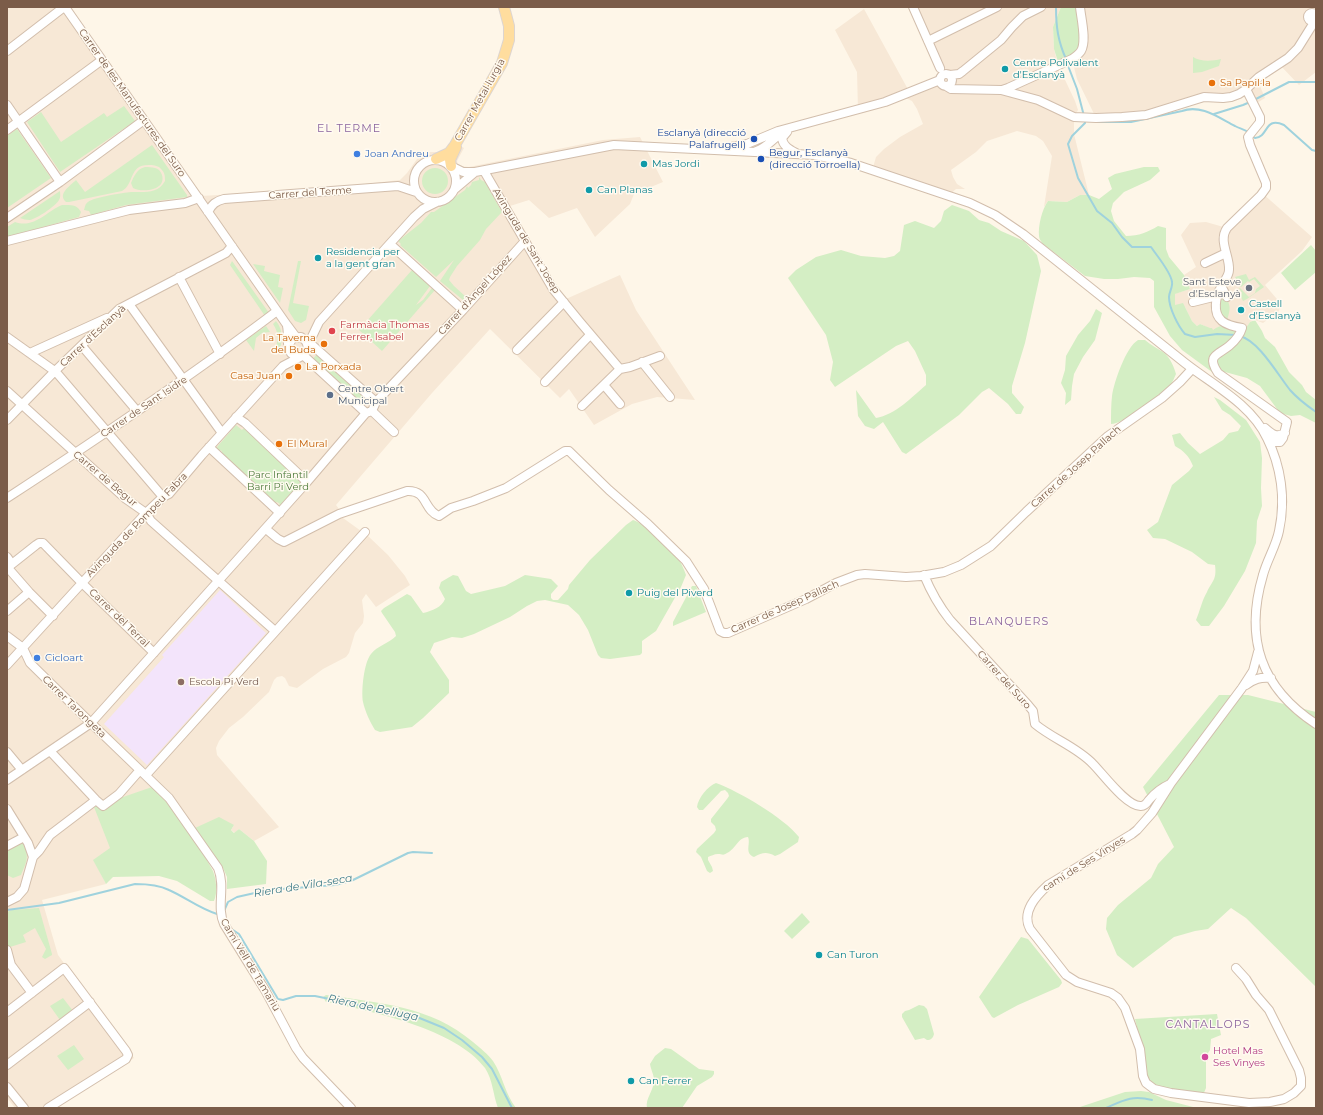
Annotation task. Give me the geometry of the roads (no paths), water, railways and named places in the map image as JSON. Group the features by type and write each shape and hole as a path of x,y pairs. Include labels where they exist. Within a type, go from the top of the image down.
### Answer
{"main road":[{"name":"Carrer Metal·lurgia","path":"436,159 449,153 455,145 502,63 509,40 509,26 504,7"},
{"name":"Carrer Metal·lurgia","path":"451,166 450,160 453,153 497,79 508,55 512,25 508,7"}],"street":[{"path":"7,51 65,7"},
{"name":"Carrer de les Manufactures del Suro","path":"65,7 277,311 298,337"},
{"path":"913,7 940,68 942,82 950,89 1001,90 1038,100 1066,114 1085,117 1122,117 1146,115 1204,97 1223,98 1239,94 1259,77 1288,58 1298,48 1313,24 1313,15"},
{"path":"928,41 997,7"},
{"path":"942,82 942,75 959,74 1001,40 1018,20 1030,10 1041,7"},
{"path":"1001,90 1071,60 1081,52 1084,42 1080,7"},
{"path":"7,130 102,60"},
{"path":"940,68 949,74"},
{"path":"712,150 747,144 778,131 790,129 885,102 923,87 942,82"},
{"path":"1018,84 1015,87 1015,90 1022,95"},
{"path":"1234,277 1229,269 1224,233 1227,228 1266,188 1266,183 1250,144 1250,134 1260,122 1260,118 1246,89"},
{"path":"7,105 60,182"},
{"path":"7,218 60,182 144,120"},
{"path":"750,152 764,148 774,139 790,129"},
{"path":"790,129 782,138 782,142 784,146 801,155"},
{"path":"763,138 763,146 765,150 774,154"},
{"path":"437,202 429,202 419,195 414,185 416,170 424,162 432,159 445,161 462,172 475,172 614,145 815,155 851,163 970,203 995,215 1029,239 1192,368 1229,395 1272,434 1282,493 1281,515 1276,540 1263,575 1257,598 1255,630 1258,651 1265,669 1275,686 1288,702 1305,717 1316,724"},
{"path":"451,166 456,177 455,189"},
{"name":"Avinguda de Sant Josep","path":"484,171 553,289 620,369"},
{"path":"287,325 289,332 289,347 294,356 302,355 306,352 315,329 414,217 423,209 444,200 451,195 455,189 475,172"},
{"name":"Carrer del Terme","path":"208,212 212,205 224,199 398,186 419,195"},
{"path":"414,217 419,195"},
{"path":"7,241 129,210 185,203 199,198"},
{"name":"Carrer d'Àngel López","path":"7,780 91,723 266,529 369,412 376,402 463,310 525,241"},
{"path":"390,244 463,310"},
{"name":"Carrer d'Esclanyà","path":"7,420 113,315 129,304 226,253 232,246"},
{"path":"1205,263 1226,253"},
{"path":"1229,269 1228,274 1221,286 1222,297 1216,310 1223,322 1240,333 1230,346 1216,354 1214,357 1215,368 1218,372 1287,422 1284,442 1278,452 1278,468"},
{"path":"179,277 220,354"},
{"path":"1198,302 1222,297"},
{"path":"517,350 564,302"},
{"path":"129,304 222,433"},
{"name":"Carrer de Sant Isidre","path":"7,498 75,454 220,354 277,311"},
{"path":"30,353 113,315"},
{"path":"289,347 290,340 315,329"},
{"path":"545,382 590,335"},
{"path":"7,337 55,371 163,497"},
{"path":"298,337 304,339 308,346"},
{"path":"308,346 312,345 376,402"},
{"path":"82,346 137,411"},
{"name":"Avinguda de Pompeu Fabra","path":"283,366 289,347"},
{"path":"302,355 394,432"},
{"name":"Avinguda de Pompeu Fabra","path":"7,665 146,514 163,497 169,494 209,447 283,366 302,355"},
{"path":"582,406 620,369 660,356"},
{"path":"642,362 670,397"},
{"name":"Carrer de Josep Pallach","path":"266,529 284,542 339,514 407,491 420,493 434,514 439,516 451,508 506,488 565,451 569,451 686,561 704,589 719,628 722,632 728,633 806,599 836,583 857,575 865,574 906,577 944,572 961,565 991,546 1104,440 1162,398 1180,382 1192,368"},
{"path":"604,385 620,404"},
{"name":"Carrer de Begur","path":"7,391 75,454 126,499 146,514 151,521 275,631"},
{"path":"236,417 245,423 307,482"},
{"path":"1254,419 1274,443"},
{"path":"1274,443 1280,442 1285,433"},
{"path":"209,447 280,513"},
{"path":"50,751 103,806 143,773 365,532"},
{"name":"Carrer del Terral","path":"9,564 36,545 43,543 82,583 154,652"},
{"path":"9,564 29,592 53,616"},
{"name":"Carrer del Suro","path":"924,575 930,590 950,620 1033,711 1035,724 1084,756 1093,764 1111,786 1126,799 1135,804 1141,806 1144,805 1158,791 1171,783"},
{"path":"7,611 29,592"},
{"name":"Carrer Tarongeta","path":"7,636 14,643 23,648 30,663 143,773"},
{"name":"camí de Ses Vinyes","path":"1236,968 1269,1010 1299,1070 1301,1086 1294,1093 1284,1098 1270,1102 1249,1103 1171,1093 1154,1089 1146,1083 1143,1076 1140,1049 1125,1008 1118,998 1111,993 1076,982 1066,975 1028,925 1028,910 1031,903 1048,885 1137,830 1152,813 1171,783 1242,688 1253,671 1258,651"},
{"name":"camí de Ses Vinyes","path":"1242,688 1254,679 1263,677 1271,678"},
{"path":"7,752 22,770"},
{"name":"Camí Vell de Tamariu","path":"143,773 175,804 218,868 222,877 220,917 266,990 296,1048 303,1058 351,1108"},
{"path":"7,902 17,897 24,889 33,857 50,835 96,800"},
{"path":"7,810 24,836 33,857"},
{"path":"7,846 24,836"},
{"path":"7,950 11,965 32,993"},
{"path":"7,1012 64,968 126,1050 128,1055 126,1059 48,1108"},
{"path":"7,1065 90,1002"},
{"path":"7,1086 24,1108"}],"waterway":[{"path":"1056,7 1058,34 1066,59"},
{"path":"1067,63 1077,89 1084,116"},
{"path":"1254,100 1289,82 1316,82"},
{"path":"1214,114 1250,102"},
{"path":"1097,122 1131,122 1189,109 1196,109 1210,113 1249,133"},
{"path":"1085,120 1085,123 1072,136 1068,144 1078,178 1097,211 1112,223 1122,237 1132,247 1151,247 1160,259 1172,282 1169,297 1172,311 1185,334 1195,337 1217,334 1236,335"},
{"path":"1252,136 1255,138 1259,137 1270,125 1273,123 1278,123 1284,125 1312,150 1316,151"},
{"path":"1240,336 1254,344 1268,359 1290,390 1302,402 1316,412"},
{"name":"Riera de Vila-seca","path":"224,911 228,902 237,897 268,890 335,885 351,881 408,853 432,853"},
{"name":"Riera de Vila-seca","path":"7,910 59,903 139,884 165,888 217,914"},
{"name":"Riera de Belluga","path":"233,930 239,934 278,999 283,1000 296,996 315,996 417,1017 444,1028 462,1040 482,1057 492,1069 512,1108"},
{"name":"Riera de Belluga","path":"1106,1108 1133,1098 1152,1100"}],"place":[{"name":"Centre Polivalent d'Esclanyà","path":"1005,69"},
{"name":"Sa Papil·la","path":"1212,83"},
{"name":"Esclanyà (direcció Palafrugell)","path":"754,139"},
{"name":"Joan Andreu","path":"357,154"},
{"name":"Begur, Esclanyà (direcció Torroella)","path":"761,159"},
{"name":"Mas Jordi","path":"644,164"},
{"name":"Can Planas","path":"589,190"},
{"name":"Residencia per a la gent gran","path":"318,258"},
{"name":"Sant Esteve d'Esclanyà","path":"1249,288"},
{"name":"Castell d'Esclanyà","path":"1241,310"},
{"name":"Farmàcia Thomas Ferrer, Isabel","path":"332,331"},
{"name":"La Taverna del Buda","path":"324,344"},
{"name":"La Porxada","path":"298,367"},
{"name":"Casa Juan","path":"289,376"},
{"name":"Centre Obert Municipal","path":"330,395"},
{"name":"El Mural","path":"279,444"},
{"name":"Puig del Piverd","path":"629,593"},
{"name":"Cicloart","path":"37,658"},
{"name":"Escola Pi Verd","path":"181,682"},
{"name":"Can Turon","path":"819,955"},
{"name":"Hotel Mas Ses Vinyes","path":"1205,1057"},
{"name":"Can Ferrer","path":"631,1081"}],"district":[{"name":"EL TERME","path":"349,129"},
{"name":"BLANQUERS","path":"1009,622"},
{"name":"CANTALLOPS","path":"1208,1025"}],"park label":[{"name":"Parc Infantil Barri Pi Verd","path":"278,480"}]}
